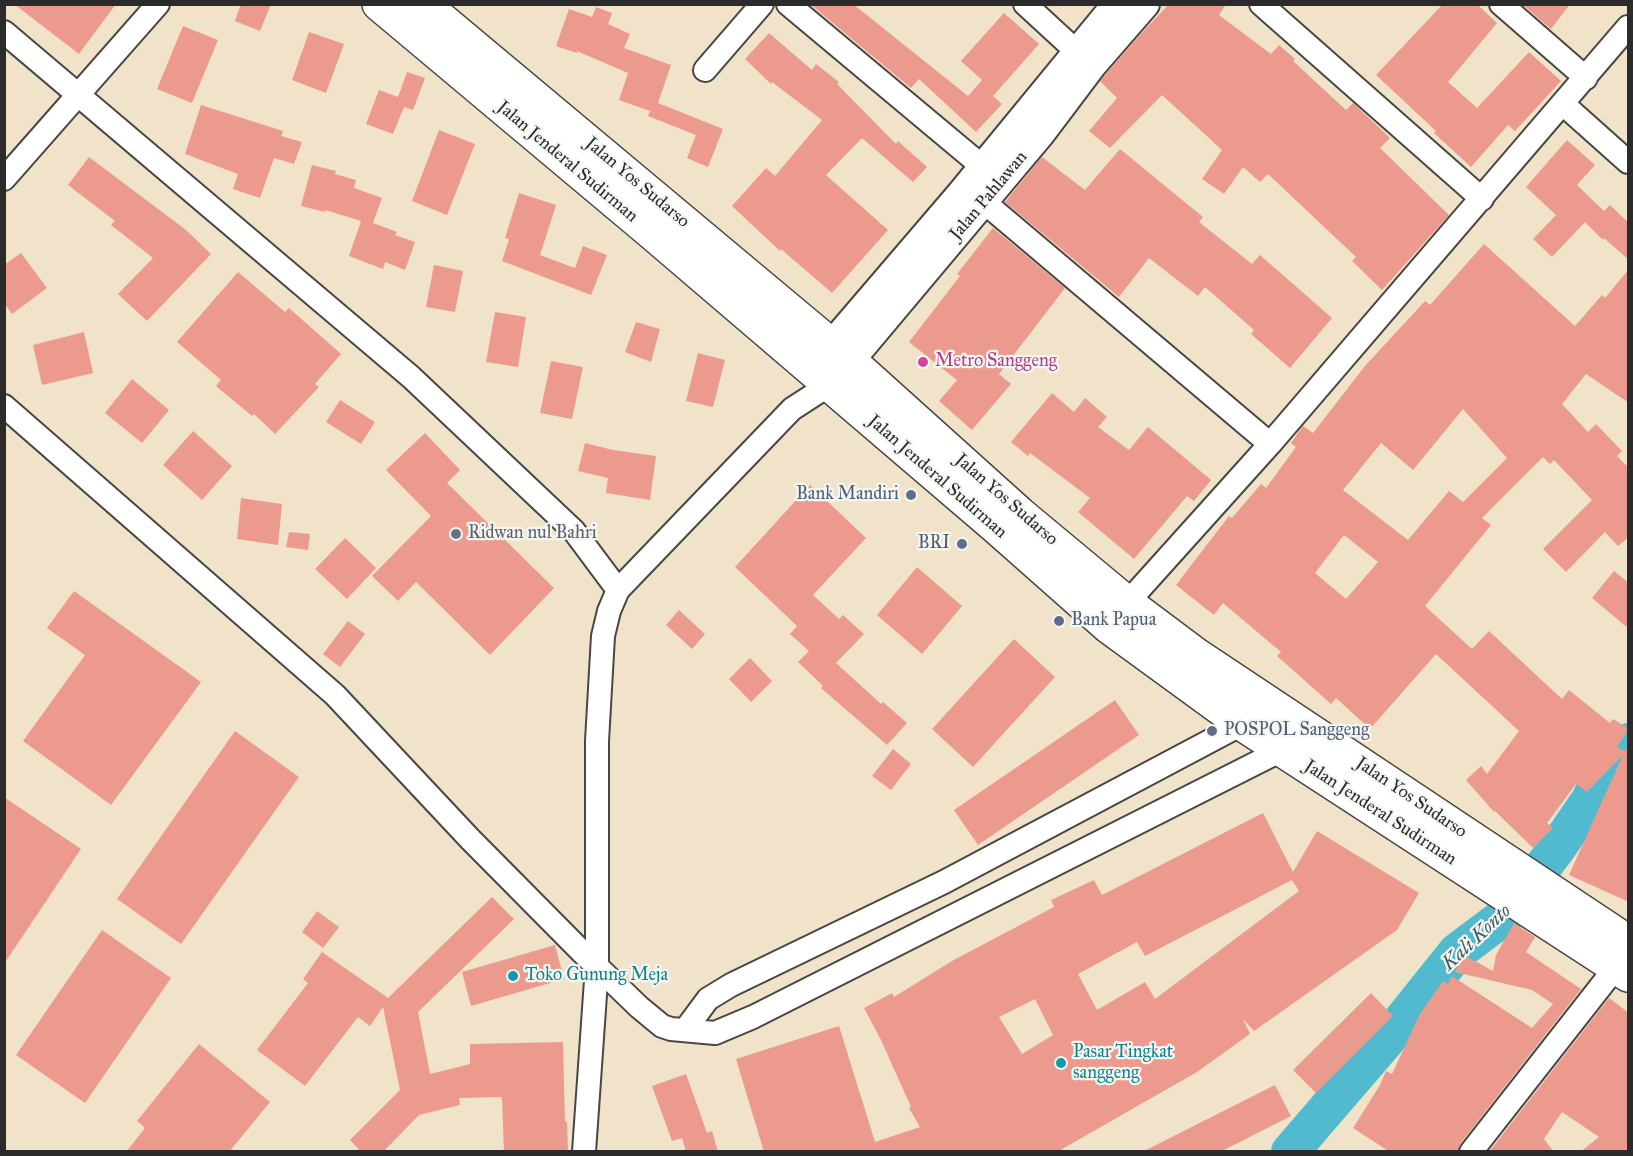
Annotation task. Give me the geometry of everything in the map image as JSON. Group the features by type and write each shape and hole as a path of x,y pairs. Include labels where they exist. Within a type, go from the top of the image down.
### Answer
{"highway":[{"name":"Jalan Jenderal Sudirman","path":"379,4 830,365 996,527 1108,627 1242,724 1282,750 1524,890"},
{"name":"Jalan Yos Sudarso","path":"423,4 830,365 1020,514 1127,603 1624,961"}],"main road":[{"name":"Jalan Pahlawan","path":"830,365 984,202 1040,134 1117,4"},
{"name":"Jalan Pahlawan","path":"830,365 982,167 1085,59 1145,4"}],"street":[{"path":"4,179 158,4"},
{"path":"705,70 762,4"},
{"path":"789,4 982,167"},
{"path":"1025,4 1085,59"},
{"path":"1261,4 1482,199"},
{"path":"1501,4 1586,78"},
{"path":"1127,603 1270,444 1629,27"},
{"path":"4,32 411,377 574,531 618,590"},
{"path":"1563,104 1629,162"},
{"path":"984,202 1270,444"},
{"path":"584,1152 597,966 597,741 603,636 609,611 618,590 792,408 830,365"},
{"path":"4,406 334,695 470,839 597,966 639,1007 662,1026 671,1029 715,1033 753,1017 961,910 1282,750"},
{"path":"685,1030 708,999 795,953 944,882 1242,724"},
{"path":"944,882 961,910"},
{"path":"795,953 813,986"},
{"path":"1471,1152 1624,961"}],"building":[{"path":"14,4 116,4 79,54"},
{"path":"241,4 271,4 260,31 235,21"},
{"path":"810,4 853,4 968,96 982,80 961,61 1004,13 1039,44 993,96 1002,104 976,132 919,79 911,88"},
{"path":"1169,4 1226,4 1219,15 1271,54 1279,45 1346,110 1353,103 1390,138 1380,148 1449,215 1382,290 1352,261 1356,257 1268,174 1260,182 1243,167 1224,194 1202,179 1222,150 1162,95 1110,148 1089,131 1117,98 1100,81"},
{"path":"1443,4 1477,4 1497,23 1448,82 1477,108 1529,52 1561,81 1515,131 1508,125 1471,167 1376,75"},
{"path":"1522,4 1570,4 1551,29"},
{"path":"596,7 612,13 608,24 630,34 624,48 671,65 658,103 723,129 708,167 687,158 696,135 648,116 650,111 619,100 628,73 577,51 577,53 556,46 569,9 592,17"},
{"path":"183,26 218,40 192,103 157,89"},
{"path":"309,32 344,44 326,93 292,80"},
{"path":"769,33 812,70 816,64 839,82 837,84 896,144 898,141 927,167 913,182 862,138 826,175 888,230 832,293 781,249 780,251 732,206 766,168 775,176 822,120 772,82 771,84 745,59"},
{"path":"407,72 425,78 413,110 404,107 393,134 366,124 379,90 398,97"},
{"path":"201,105 283,131 281,136 302,142 294,164 274,158 260,198 233,189 238,174 185,154"},
{"path":"439,130 475,144 447,215 412,201"},
{"path":"1567,140 1595,165 1577,185 1604,211 1610,205 1629,223 1629,260 1604,238 1603,240 1585,222 1552,257 1533,239 1556,215 1526,187"},
{"path":"1120,149 1203,217 1199,222 1252,264 1260,255 1332,318 1290,368 1251,334 1254,330 1205,287 1198,296 1149,258 1119,297 1005,202 1042,157 1085,190"},
{"path":"89,157 186,230 211,254 147,321 118,294 153,258 111,225 115,221 68,185"},
{"path":"312,165 336,171 335,174 356,180 354,188 382,198 373,223 397,232 395,235 415,242 405,270 385,262 383,269 349,256 361,221 325,210 325,212 301,206"},
{"path":"519,193 556,205 540,255 575,268 583,246 607,255 591,295 502,261 509,239 505,238"},
{"path":"993,228 1065,288 999,374 1011,384 972,430 939,401 957,380 909,342 960,276 957,274"},
{"path":"1484,244 1575,326 1602,295 1605,298 1629,269 1629,403 1586,374 1562,404 1588,432 1596,424 1622,451 1617,456 1629,468 1629,537 1618,546 1605,532 1566,572 1543,549 1592,500 1554,460 1550,464 1543,457 1482,518 1491,525 1425,606 1472,649 1489,631 1562,699 1569,690 1610,723 1613,719 1629,729 1617,747 1625,751 1629,744 1629,902 1569,875 1623,755 1587,792 1576,784 1547,823 1553,828 1533,848 1494,812 1466,780 1481,766 1487,774 1519,731 1436,654 1370,729 1336,698 1331,704 1277,656 1281,652 1223,603 1214,615 1176,585 1229,516 1232,518 1261,484 1266,488 1296,447 1291,443 1303,426 1313,433 1365,366 1425,301 1430,305","holes":["1463,409 1507,458 1463,502 1449,491 1408,540 1343,490 1381,443 1413,470","1344,535 1378,562 1346,599 1315,573"]},
{"path":"21,253 47,288 12,314 4,303 4,265"},
{"path":"434,265 463,271 455,312 426,307"},
{"path":"238,272 285,312 289,308 341,354 315,384 319,387 275,434 254,414 252,416 216,386 221,380 177,342"},
{"path":"495,312 526,317 518,367 486,362"},
{"path":"636,322 660,329 651,362 625,352"},
{"path":"84,332 93,373 42,385 33,345"},
{"path":"698,353 725,360 713,407 686,401"},
{"path":"551,361 583,367 572,419 540,413"},
{"path":"132,379 169,410 142,443 105,413"},
{"path":"1052,393 1074,412 1085,398 1107,417 1098,427 1129,450 1148,427 1211,480 1194,501 1187,496 1134,559 1078,512 1090,498 1030,453 1028,456 1011,442"},
{"path":"340,400 375,422 361,444 326,422"},
{"path":"193,431 232,466 202,500 163,465"},
{"name":"Ridwan nul Bahri","path":"425,433 460,470 447,483 554,588 490,655 416,582 398,601 372,576 431,516 386,470"},
{"path":"585,443 613,450 656,456 650,500 606,493 608,478 578,471"},
{"path":"810,485 866,538 813,595 839,619 843,615 864,634 836,663 881,704 883,702 907,723 887,745 821,688 823,686 798,662 809,651 790,634 797,626 735,567"},
{"path":"241,498 282,504 278,545 237,539"},
{"path":"289,532 310,534 308,550 286,547"},
{"path":"345,538 376,568 347,599 315,569"},
{"path":"917,567 962,606 922,654 877,615"},
{"path":"1614,571 1629,583 1629,629 1592,598"},
{"path":"74,591 201,682 111,805 23,741 85,655 47,628"},
{"path":"679,610 705,634 692,649 666,625"},
{"path":"348,621 365,634 340,667 323,654"},
{"path":"1014,639 1055,677 973,767 932,729"},
{"path":"750,658 772,681 751,702 729,679"},
{"path":"1115,700 1139,735 978,845 954,810"},
{"path":"235,731 299,777 181,944 117,899"},
{"path":"893,749 911,764 891,790 872,776"},
{"path":"4,797 81,849 4,964"},
{"path":"1263,813 1293,872 1317,831 1419,893 1397,930 1254,1031 1243,1019 1250,1034 1197,1072 1057,1152 764,1152 736,1059 839,1026 875,1142 920,1127 909,1108 911,1107 881,1040 864,1008 892,993 894,997 952,961 1054,907 1051,900 1094,880 1102,895","holes":["1292,880 1299,891 1155,999 1145,982 1097,1010 1078,974 1137,942 1145,956","1035,999 1053,1035 1022,1054 999,1017"]},
{"path":"492,897 514,919 418,1012 430,1074 470,1064 470,1044 563,1042 568,1152 504,1152 502,1097 459,1098 460,1105 419,1115 383,1152 361,1152 350,1140 400,1090 383,1007 370,1026 358,1017 305,1086 257,1050 308,983 303,979 322,952 388,998"},
{"path":"317,911 339,927 323,948 302,932"},
{"path":"1514,923 1535,937 1526,952 1581,989 1460,1144 1458,1152 1390,1152 1353,1128 1380,1085 1386,1071 1392,1074 1420,1014 1443,981 1448,984 1452,976 1532,1028 1553,1004 1532,990 1455,972 1464,955 1493,971 1496,955"},
{"path":"102,930 171,978 85,1103 16,1055"},
{"name":"Toko Gunung Meja","path":"555,945 564,979 471,1006 462,972"},
{"path":"1371,993 1393,1016 1316,1093 1293,1070"},
{"path":"1609,998 1629,1013 1629,1152 1580,1152 1599,1137 1562,1112 1544,1139 1554,1152 1489,1152"},
{"path":"199,1044 270,1102 229,1152 126,1152 145,1128 137,1121"},
{"path":"686,1074 707,1133 712,1131 718,1152 686,1152 682,1138 672,1141 652,1086"},
{"path":"1275,1085 1291,1116 1220,1152 1142,1152"}],"waterway":[{"name":"Kali Konto","path":"1290,1152 1388,1038 1457,952 1505,916 1555,851 1590,800 1599,781 1628,742"}],"place":[{"name":"Metro Sanggeng","path":"923,362"},
{"name":"Bank Mandiri","path":"911,495"},
{"name":"Ridwan nul Bahri","path":"456,534"},
{"name":"BRI","path":"962,544"},
{"name":"Bank Papua","path":"1059,621"},
{"name":"POSPOL Sanggeng","path":"1212,731"},
{"name":"Toko Gunung Meja","path":"513,976"},
{"name":"Pasar Tingkat sanggeng","path":"1061,1063"}]}
